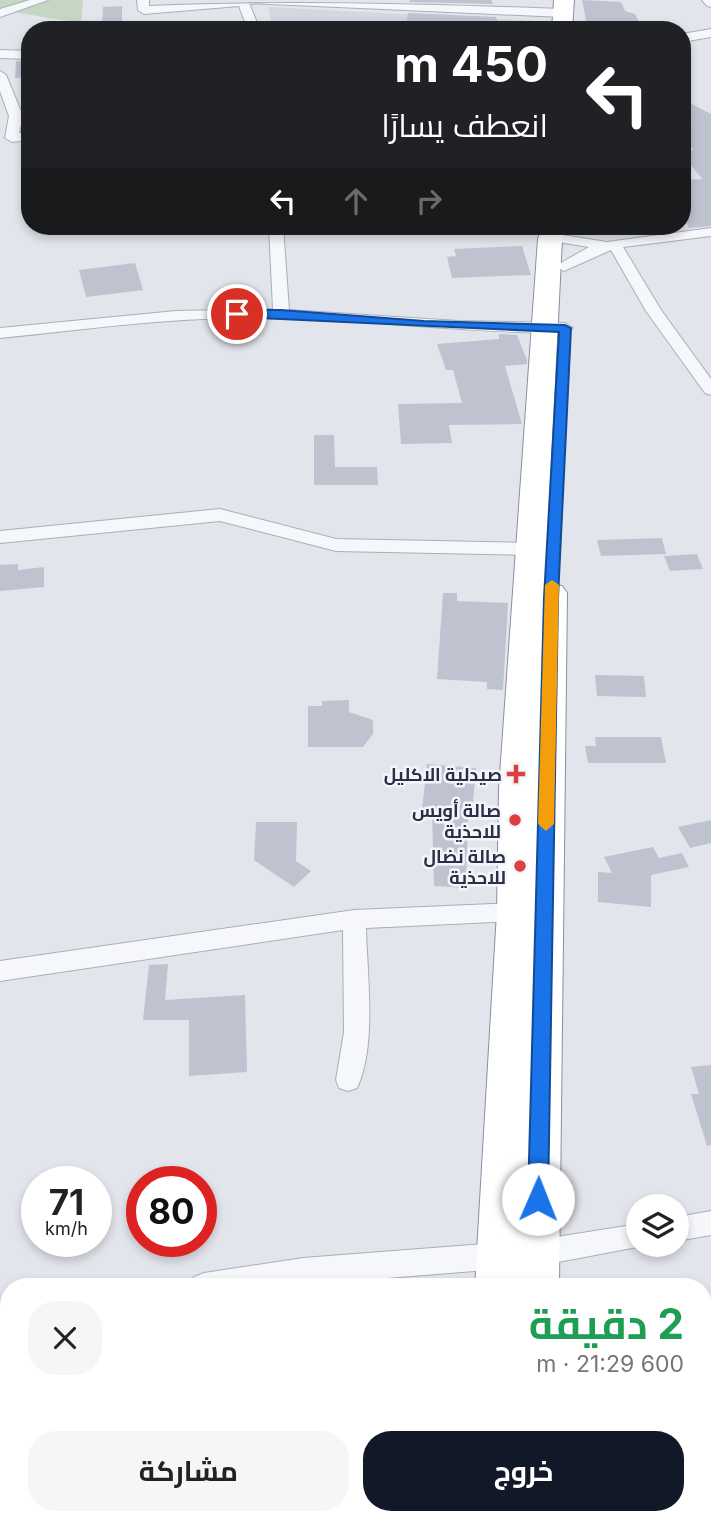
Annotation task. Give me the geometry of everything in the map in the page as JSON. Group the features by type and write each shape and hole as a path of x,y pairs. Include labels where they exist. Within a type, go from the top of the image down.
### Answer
{"highway":[{"path":"536,1270 551,598 549,424 560,239"},
{"path":"499,1270 516,912 517,789 531,548 549,424"}],"street":[{"path":"0,13 42,0"},
{"path":"246,1 252,21"},
{"path":"143,5 246,1 432,4 563,14"},
{"path":"691,36 709,32"},
{"path":"1,58 21,56"},
{"path":"0,75 16,116 12,138 21,137"},
{"path":"691,235 711,232"},
{"path":"277,235 281,313"},
{"path":"560,239 583,255 611,246 690,235"},
{"path":"560,239 611,246 710,388"},
{"path":"0,333 193,314 281,313 424,324 555,328"},
{"path":"0,537 220,515 238,517 306,541 336,545 531,548"},
{"path":"0,971 354,919 516,912"},
{"path":"348,1080 356,1032 354,919"},
{"path":"689,1227 711,1223"},
{"path":"295,1278 536,1270 626,1240"}],"shaded area":[{"path":"268,7 535,21 271,21"}],"green space":[{"path":"0,0 83,0 81,21 0,10"}],"building":[{"path":"491,0 493,4 409,2"},
{"path":"582,0 621,2 625,11 635,14 638,21 586,21"},
{"path":"122,6 122,21 102,21 103,7"},
{"path":"408,13 496,17 497,21 407,21"},
{"path":"16,61 21,61 21,78 15,78"},
{"path":"691,104 711,114 711,226 691,228 691,180 702,179 691,165"},
{"path":"522,246 531,275 452,278 447,257 456,256 454,249"},
{"path":"135,263 143,290 86,297 79,270"},
{"path":"499,334 517,335 527,360 527,364 505,366 522,424 449,425 452,443 401,444 398,404 462,403 453,370 446,370 437,344 499,339"},
{"path":"314,435 334,435 335,467 377,467 378,485 314,485"},
{"path":"662,538 666,554 601,556 597,540"},
{"path":"697,554 703,569 670,571 664,556"},
{"path":"18,564 18,570 44,567 44,587 0,591 0,565"},
{"path":"443,593 457,593 457,601 508,603 503,690 487,689 487,682 437,679"},
{"path":"595,675 644,676 646,697 597,696"},
{"path":"349,700 349,712 373,720 373,734 363,747 308,747 308,706 322,706 322,701"},
{"path":"595,737 661,737 666,763 588,763 585,746 596,746"},
{"path":"427,764 476,768 472,814 468,814 466,888 434,886 432,811 422,810"},
{"path":"711,820 711,843 690,848 678,827"},
{"path":"256,822 297,822 296,861 311,871 294,887 254,860"},
{"path":"653,847 659,858 682,853 689,867 651,875 651,907 598,902 598,872 612,873 604,857"},
{"path":"168,964 165,1000 245,995 247,1072 189,1076 189,1020 143,1020 149,965"},
{"path":"711,1065 711,1145 707,1146 691,1094 699,1094 691,1067"}],"slow traffic":[{"path":"546,824 552,585"}],"place":[{"name":"صيدلية الاكليل","path":"516,774"},
{"name":"صالة أويس للاحذية","path":"515,820"},
{"name":"صالة نضال للاحذية","path":"520,866"}],"route":[{"path":"237,314 281,313 424,324 565,328 551,598 538,1199"}]}
